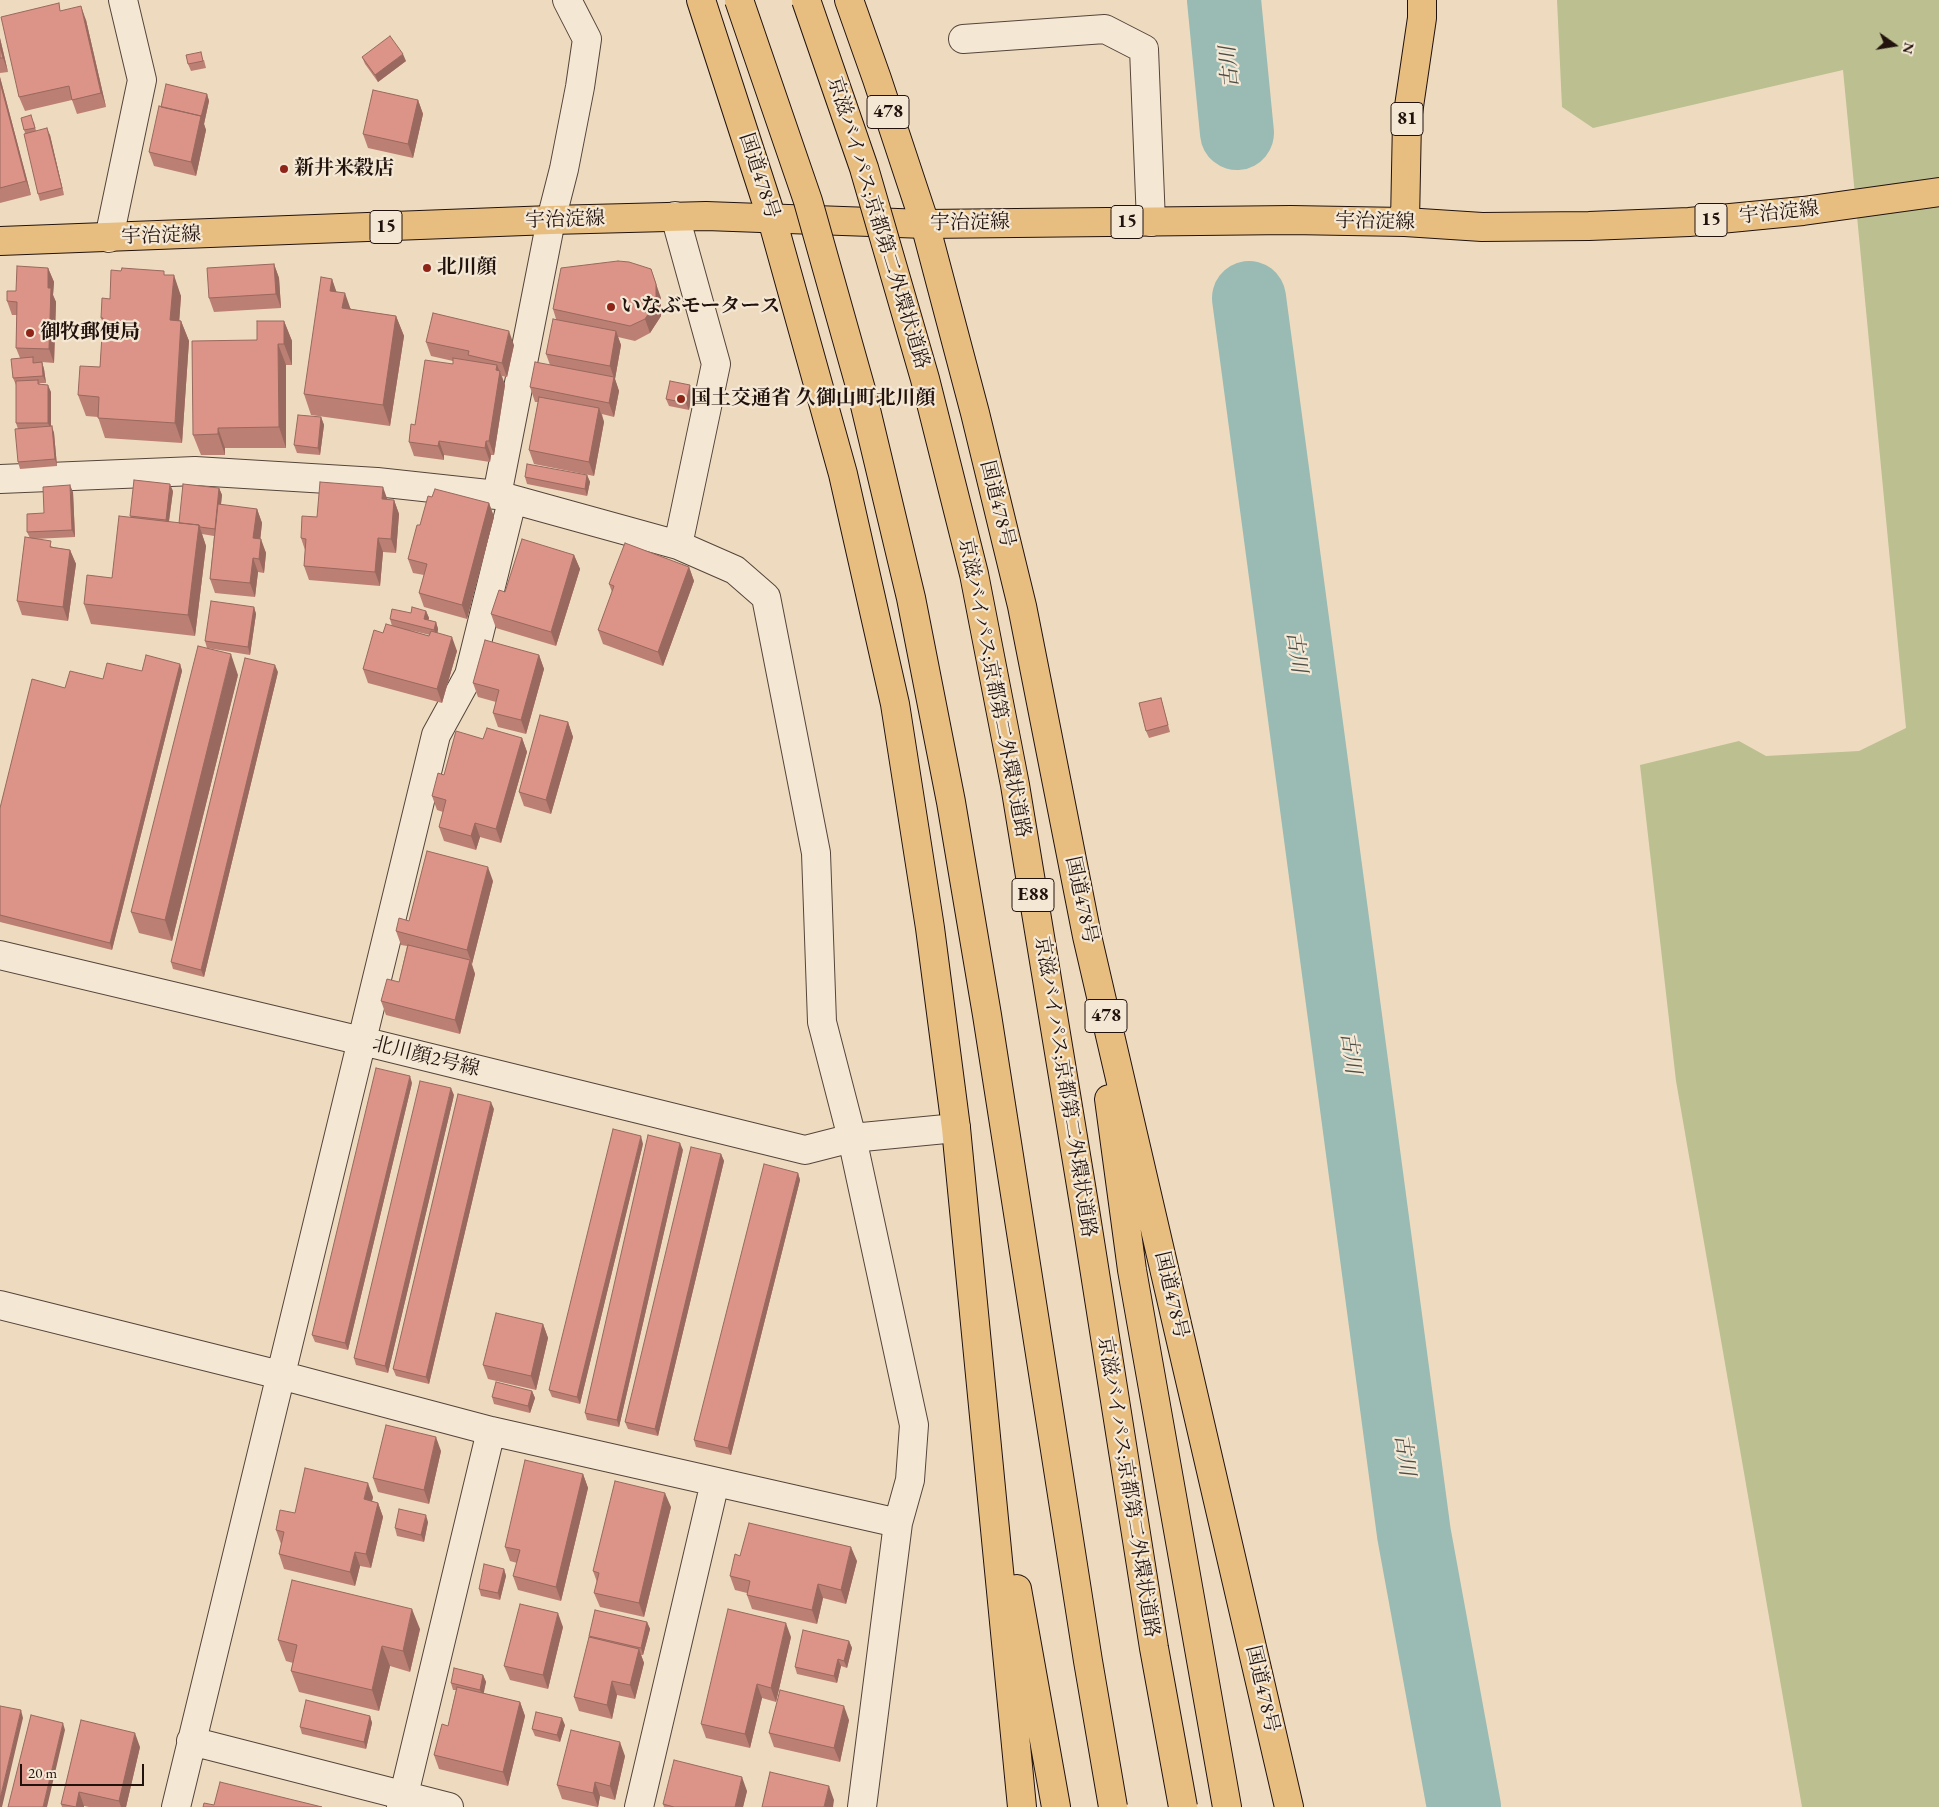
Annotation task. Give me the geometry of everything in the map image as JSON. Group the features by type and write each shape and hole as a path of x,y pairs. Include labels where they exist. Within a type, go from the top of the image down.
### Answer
{"main road":[{"name":"国道478号","path":"701,0 772,218 843,474 895,704 930,928 956,1128 984,1400 1022,1807"},
{"path":"739,0 810,210 862,394 911,598 951,802 987,1015 1088,1661 1113,1807"},
{"name":"京滋バイパス;京都第二外環状道路","path":"806,0 867,178 925,379 974,574 1015,785 1085,1210 1154,1648 1183,1807"},
{"name":"国道478号","path":"849,0 924,224 975,413 1022,606 1087,936 1289,1807"},
{"name":"81","path":"1405,222 1407,120 1422,18 1422,0"},
{"name":"宇治淀線","path":"0,241 675,216 924,224 1290,220 1405,222 1482,227 1589,226 1689,222 1803,211 1939,192"},
{"path":"1087,936 1132,1270 1227,1807"},
{"path":"984,1400 1056,1807"}],"street":[{"path":"109,238 142,80 123,0"},
{"path":"176,1807 436,734 469,675 505,498 551,220 564,169 587,39 567,0"},
{"path":"963,39 1105,29 1144,49 1151,222"},
{"path":"675,216 716,364 678,545"},
{"path":"0,479 195,472 378,482 505,498 678,545 735,570 766,597 816,853 822,1022 852,1138 914,1425 910,1480 898,1523 862,1807"},
{"name":"北川顔2号線","path":"0,955 362,1041 805,1150 852,1138 956,1128"},
{"path":"0,1305 280,1375 491,1431 898,1523"},
{"path":"402,1801 491,1431"},
{"path":"639,1807 715,1482"},
{"path":"192,1741 402,1801 449,1807"}],"green space":[{"path":"1557,0 1939,0 1939,1807 1802,1807 1676,1081 1640,765 1739,741 1766,756 1859,751 1906,728 1843,70 1593,128 1562,107"}],"building":[{"path":"59,3 60,11 81,6 101,93 72,100 69,86 19,97 1,17"},
{"path":"390,36 403,54 375,75 362,57"},
{"path":"0,46 3,58 0,58"},
{"path":"201,52 203,61 188,64 186,55"},
{"path":"0,82 26,181 0,188"},
{"path":"166,84 207,94 201,117 161,107"},
{"path":"373,90 418,100 408,144 363,134"},
{"path":"159,106 201,116 191,162 149,152"},
{"path":"31,115 35,128 24,130 21,118"},
{"path":"47,128 62,188 38,194 24,134"},
{"name":"いなぶモータース","path":"618,261 629,262 651,269 656,284 656,302 645,319 630,326 553,309 561,268"},
{"path":"274,264 276,294 209,298 207,268"},
{"path":"17,266 48,268 48,288 51,288 49,349 16,348 17,302 7,301 7,291 16,291"},
{"path":"122,268 164,271 164,275 174,275 170,320 181,321 175,423 98,418 99,397 78,395 80,366 100,367 103,318 101,318 102,298 110,299 111,270 121,271"},
{"path":"321,277 332,279 330,291 345,293 342,308 396,316 383,405 304,394"},
{"path":"433,313 509,331 502,363 468,355 469,351 426,342"},
{"path":"553,319 616,331 610,366 546,354"},
{"path":"257,321 284,321 284,344 278,344 279,427 218,428 218,434 193,435 192,341 257,340"},
{"path":"33,357 33,363 42,362 43,376 13,378 11,359"},
{"path":"453,358 497,365 496,370 500,371 489,441 486,441 485,448 439,441 438,446 409,442 411,424 415,425 425,360 453,364"},
{"path":"535,362 614,377 609,403 530,387"},
{"path":"38,380 38,384 48,385 48,423 16,423 16,381"},
{"path":"670,381 690,385 686,403 666,399"},
{"path":"539,397 599,408 589,462 529,450"},
{"path":"298,415 321,417 318,448 294,445"},
{"path":"52,426 55,459 18,462 15,429"},
{"path":"527,464 587,475 585,489 525,477"},
{"path":"134,480 170,484 166,520 130,516"},
{"path":"320,482 383,487 382,499 394,500 391,539 378,538 375,572 304,566 306,539 301,538 302,516 317,517"},
{"path":"183,484 219,488 215,529 179,523"},
{"path":"70,485 72,530 27,532 27,514 44,513 43,487"},
{"path":"435,489 489,503 462,605 419,593 427,564 408,559 417,525 420,525 428,496 432,497"},
{"path":"218,504 257,509 253,538 261,539 259,559 253,558 250,583 210,579"},
{"path":"119,516 199,525 188,615 84,604 87,575 112,578"},
{"path":"25,537 51,541 50,547 70,550 63,607 17,601"},
{"path":"522,539 574,555 551,632 491,614 499,590 505,592"},
{"path":"625,543 689,567 658,652 598,630 614,586 609,584"},
{"path":"211,601 254,607 248,647 205,641"},
{"path":"412,607 426,611 424,619 436,622 434,630 390,619 392,609 411,613"},
{"path":"386,624 429,636 431,631 452,637 437,689 363,669 374,630 383,633"},
{"path":"485,640 539,655 521,720 493,713 499,690 473,683"},
{"path":"198,646 231,654 165,920 131,912"},
{"path":"146,655 180,664 110,943 0,915 0,808 32,679 65,688 70,671 103,679 107,663 142,671"},
{"path":"245,658 275,665 201,970 171,962"},
{"path":"1161,698 1168,725 1146,731 1139,703"},
{"path":"540,715 568,722 546,800 519,792"},
{"path":"487,728 522,738 496,829 475,823 471,836 439,827 446,800 432,796 438,773 444,775 456,731 483,739"},
{"path":"427,851 488,867 467,950 396,931 399,918 409,921"},
{"path":"408,945 470,960 455,1020 381,1001 387,979 399,982"},
{"path":"376,1068 410,1076 345,1343 312,1335"},
{"path":"420,1081 451,1088 385,1366 354,1358"},
{"path":"458,1094 491,1102 426,1377 393,1369"},
{"path":"613,1129 641,1136 577,1397 549,1390"},
{"path":"648,1135 680,1143 617,1420 585,1413"},
{"path":"691,1147 721,1154 655,1429 625,1422"},
{"path":"764,1164 798,1173 728,1448 694,1440"},
{"path":"496,1313 543,1324 531,1376 483,1365"},
{"path":"496,1382 532,1391 528,1406 492,1397"},
{"path":"386,1425 436,1437 424,1490 373,1478"},
{"path":"525,1460 583,1474 556,1587 513,1576 520,1550 505,1547"},
{"path":"305,1468 368,1483 364,1499 378,1503 366,1554 355,1552 350,1572 279,1554 284,1532 276,1530 280,1510 295,1513"},
{"path":"615,1481 665,1493 639,1603 594,1593 599,1573 593,1571"},
{"path":"399,1509 426,1515 421,1535 395,1528"},
{"path":"749,1523 851,1547 841,1590 818,1584 812,1610 747,1595 750,1581 730,1576 735,1554 740,1556"},
{"path":"484,1564 504,1569 498,1593 479,1589"},
{"path":"292,1580 412,1609 403,1651 382,1646 372,1690 291,1671 297,1645 278,1640"},
{"path":"520,1604 558,1613 543,1675 504,1666"},
{"path":"728,1609 786,1623 771,1688 757,1684 745,1734 701,1724"},
{"path":"595,1610 647,1622 641,1648 589,1636"},
{"path":"803,1630 849,1641 844,1661 838,1659 834,1676 795,1667"},
{"path":"589,1637 639,1649 630,1685 612,1681 607,1705 574,1697"},
{"path":"454,1668 483,1675 480,1690 451,1683"},
{"path":"457,1687 520,1702 503,1772 434,1755 442,1724 448,1726"},
{"path":"780,1690 844,1706 834,1748 769,1733"},
{"path":"306,1700 370,1716 364,1742 300,1727"},
{"path":"0,1706 21,1710 0,1799"},
{"path":"536,1712 562,1718 557,1735 532,1729"},
{"path":"31,1715 63,1723 43,1807 8,1807"},
{"path":"81,1720 135,1733 119,1801 79,1792 76,1807 61,1804"},
{"path":"571,1730 620,1742 610,1786 595,1782 593,1793 557,1785"},
{"path":"674,1760 742,1777 735,1807 674,1807 663,1804"},
{"path":"770,1772 829,1786 824,1807 762,1807"},
{"path":"220,1782 322,1807 203,1807 204,1803 214,1805"}],"waterway":[{"name":"古川","path":"1224,0 1237,133"},
{"name":"古川","path":"1249,298 1414,1534 1464,1807"}],"place":[{"name":"新井米穀店","path":"284,169"},
{"name":"北川顔","path":"427,268"},
{"name":"いなぶモータース","path":"611,307"},
{"name":"御牧郵便局","path":"30,333"},
{"name":"国土交通省 久御山町北川顔","path":"681,399"}]}
